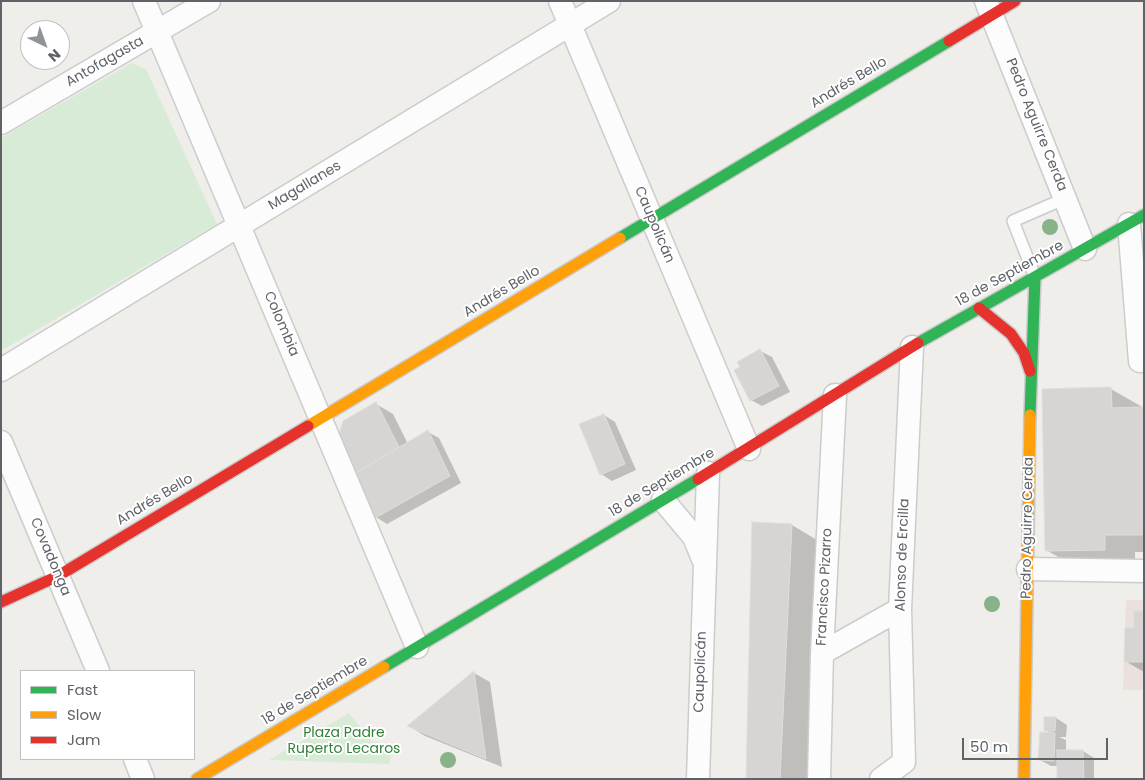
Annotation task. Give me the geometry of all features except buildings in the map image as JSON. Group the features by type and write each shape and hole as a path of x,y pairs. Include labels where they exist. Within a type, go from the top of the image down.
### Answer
{"main road":[{"name":"Andrés Bello","path":"1,602 58,576 652,219 989,9 1015,1"},
{"name":"18 de Septiembre","path":"198,779 708,474 912,347 1136,220"},
{"name":"Pedro Aguirre Cerda","path":"1024,779 1031,374 1035,276"},
{"path":"979,308 1012,334 1024,353 1031,374"}],"street":[{"name":"Colombia","path":"144,1 417,647"},
{"name":"Antofagasta","path":"1,123 209,1"},
{"name":"Caupolicán","path":"560,1 749,449"},
{"name":"Magallanes","path":"1,370 609,1"},
{"name":"Pedro Aguirre Cerda","path":"989,9 1085,249"},
{"path":"1136,220 1140,361"},
{"name":"Alonso de Ercilla","path":"881,779 904,762 900,609 912,347"},
{"name":"Francisco Pizarro","path":"819,779 822,653 835,395"},
{"name":"Covadonga","path":"1,442 98,670"},
{"name":"Caupolicán","path":"698,779 708,474"},
{"name":"Caupolicán","path":"663,500 694,537 705,565"},
{"path":"1028,568 1144,571"},
{"path":"822,653 900,609"},
{"path":"135,760 143,779"}],"lane":[{"path":"1035,276 1012,221 1066,198"}],"shaded area":[{"path":"1126,600 1144,600 1144,690 1123,690"}],"green space":[{"path":"132,63 146,69 217,224 1,351 1,138"},
{"name":"Plaza Padre Ruperto Lecaros","path":"349,713 372,741 389,744 393,749 389,764 269,760"}],"traffic: fast":[{"path":"620,238 949,41"},
{"path":"918,343 1144,215"},
{"path":"1030,415 1035,277"},
{"path":"384,667 698,479"}],"traffic: slow":[{"path":"308,426 620,238"},
{"path":"1024,779 1030,415"},
{"path":"197,779 384,667"}],"traffic: jam":[{"path":"949,41 1015,1"},
{"path":"979,308 1011,334 1024,353 1030,371"},
{"path":"698,479 918,343"},
{"path":"1,602 58,576 308,426"}]}
